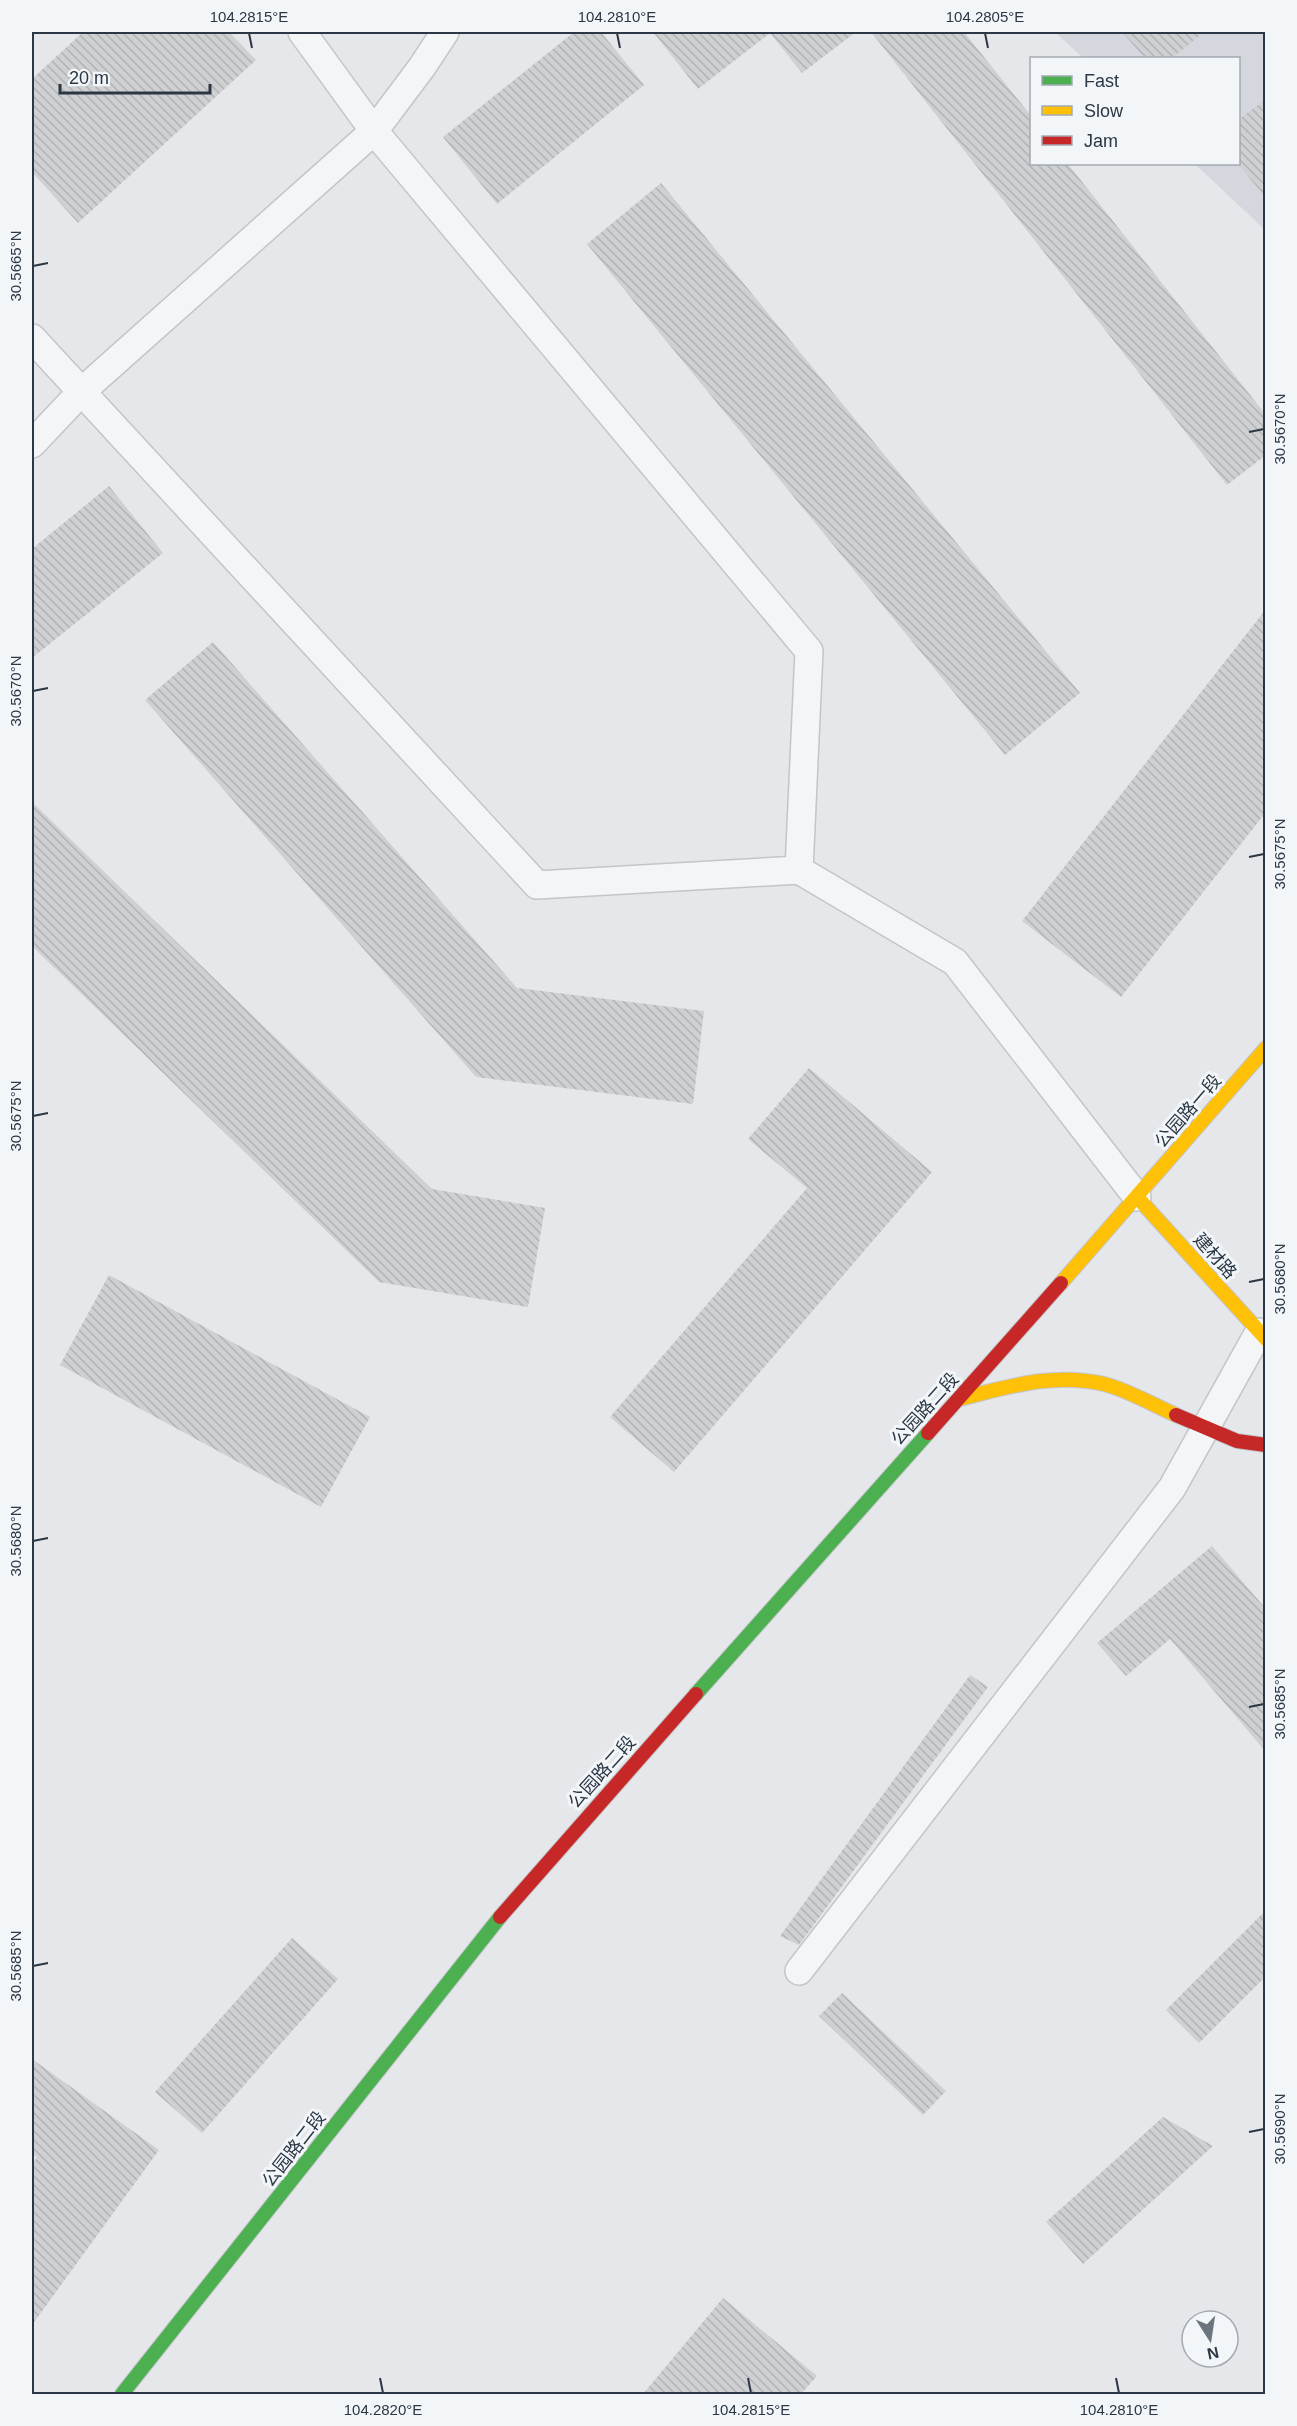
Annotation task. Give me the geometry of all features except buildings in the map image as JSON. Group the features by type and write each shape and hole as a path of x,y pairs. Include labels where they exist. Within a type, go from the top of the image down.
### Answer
{"street":[{"name":"公园路一段","path":"1137,1197 1266,1048"},
{"name":"建材路","path":"1137,1197 1262,1335"},
{"name":"公园路二段","path":"122,2394 521,1891 1137,1197"},
{"path":"959,1398 1034,1380 1063,1378 1105,1384 1237,1441 1266,1445"}],"lane":[{"path":"302,32 374,131 809,651 799,870"},
{"path":"32,444 81,392 374,131 445,32"},
{"path":"32,338 537,885 799,870 955,962 1137,1197"},
{"path":"799,1971 1172,1488 1262,1335"}],"shaded area":[{"path":"1055,32 1265,32 1265,230 1196,165 1240,165 1240,57 1082,57"}],"traffic: fast":[{"path":"696,1694 928,1433"},
{"path":"122,2394 500,1917"}],"traffic: slow":[{"path":"1061,1283 1266,1048"},
{"path":"1137,1197 1266,1339"},
{"path":"959,1399 1031,1382 1085,1381 1122,1390 1176,1415"}],"traffic: jam":[{"path":"928,1433 1061,1283"},
{"path":"1176,1415 1237,1441 1266,1445"},
{"path":"500,1917 696,1694"}]}
